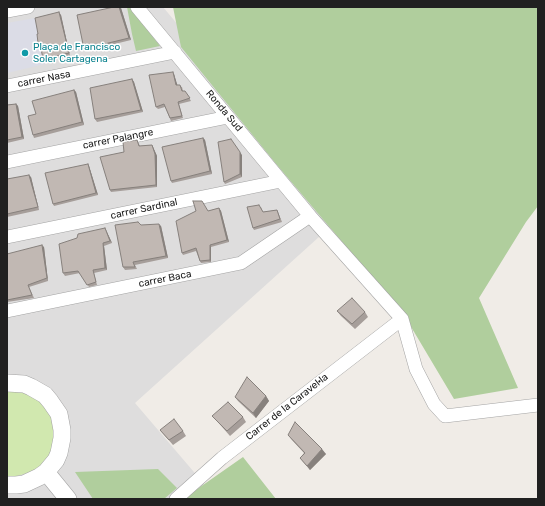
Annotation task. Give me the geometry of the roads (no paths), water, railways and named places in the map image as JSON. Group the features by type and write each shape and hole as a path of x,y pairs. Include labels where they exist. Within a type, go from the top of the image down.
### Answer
{"street":[{"path":"7,11 28,7"},
{"name":"Ronda Sud","path":"137,7 310,216 402,319"},
{"name":"carrer Nasa","path":"7,86 175,52"},
{"name":"carrer Palangre","path":"7,162 228,117"},
{"name":"carrer Sardinal","path":"7,237 281,181"},
{"name":"carrer Baca","path":"7,311 241,264 310,216"},
{"path":"402,319 416,369 434,404 445,416 538,405"},
{"name":"Carrer de la Caravel·la","path":"176,499 222,458 402,319"},
{"path":"7,382 24,384 38,390 50,401 58,414 62,430 61,445 56,460 51,467 32,481 24,484 7,485"},
{"path":"46,472 68,499"}],"place":[{"name":"Plaça de Francisco Soler Cartagena","path":"25,53"}]}
